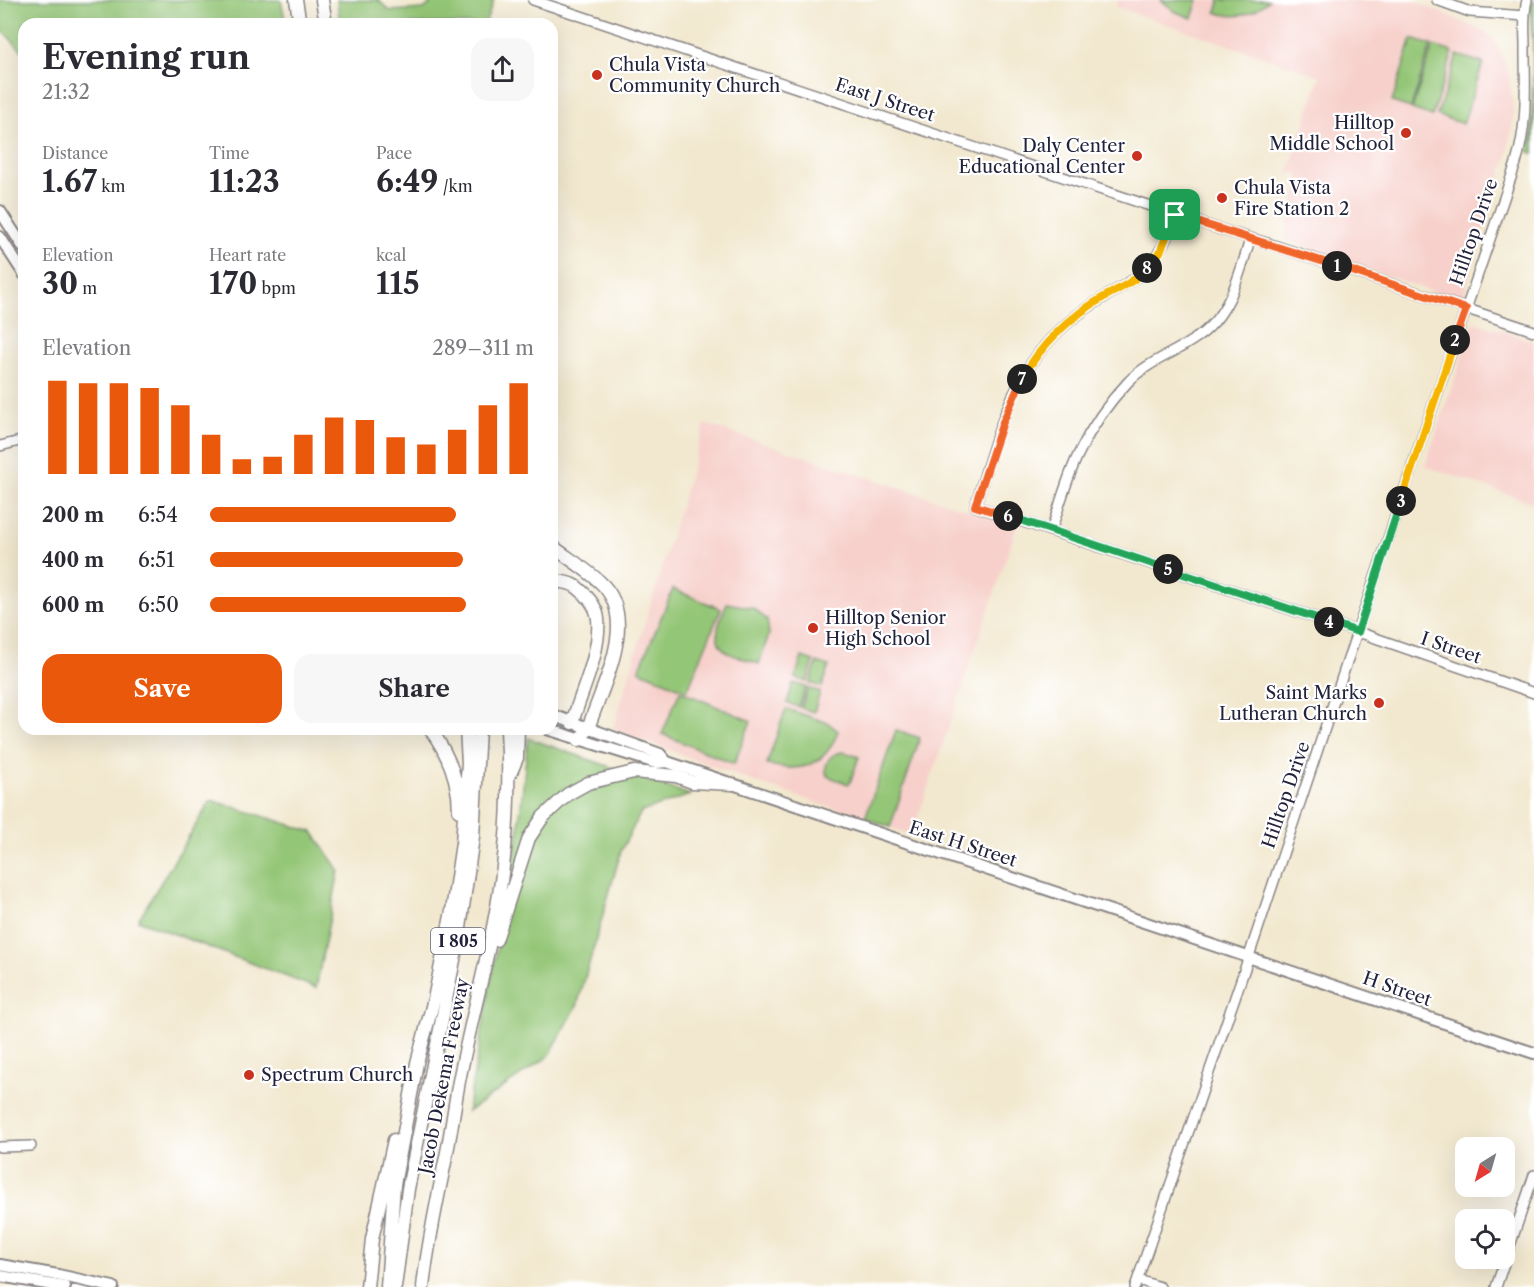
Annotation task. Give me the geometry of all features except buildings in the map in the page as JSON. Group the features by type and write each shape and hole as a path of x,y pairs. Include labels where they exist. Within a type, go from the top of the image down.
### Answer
{"highway":[{"path":"296,0 299,18"},
{"path":"322,0 325,18"},
{"path":"558,550 602,583 612,599 619,619 619,640 588,729 579,740"},
{"path":"558,581 575,585 588,597 598,617 594,656 572,723"},
{"path":"434,735 441,744 457,787 459,815 456,882"},
{"path":"387,1287 394,1185 411,1092 434,999 456,882 465,812 468,763 466,735"},
{"name":"Jacob Dekema Freeway","path":"395,1287 408,1189 459,935 473,837 479,735"},
{"name":"Jacob Dekema Freeway","path":"425,1287 427,1251 460,1077 478,999 505,848 507,735"},
{"path":"508,782 517,758 518,735"},
{"path":"478,999 529,838 543,817 568,794 588,783 634,772 676,776 692,782 732,784"},
{"path":"367,1287 372,1239 380,1201 400,1114 411,1092"}],"main road":[{"path":"0,211 18,239"},
{"path":"0,237 18,265"},
{"name":"East H Street","path":"558,718 660,754 667,762"},
{"name":"East H Street","path":"558,733 656,763 667,762 1249,956"},
{"name":"H Street","path":"1249,956 1534,1053"},
{"path":"0,1265 112,1287"},
{"path":"0,1276 66,1287"}],"street":[{"name":"East J Street","path":"533,0 1175,215 1270,244 1534,332"},
{"path":"1437,0 1470,12 1525,16"},
{"name":"Hilltop Drive","path":"1137,1283 1524,139 1527,0"},
{"name":"I Street","path":"1175,215 1160,252 1144,272 1072,319 1037,355 1011,400 975,506 1358,632 1534,693"},
{"path":"1051,531 1078,453 1107,407 1132,378 1160,358 1194,340 1214,323 1229,301 1250,239"},
{"path":"0,446 18,442"},
{"path":"0,1147 31,1146"},
{"path":"1496,1287 1534,1175"},
{"path":"1137,1283 1160,1287"}],"shaded area":[{"name":"Hilltop Middle School","path":"1118,0 1412,0 1485,32 1494,39 1508,70 1514,114 1507,156 1461,302 1284,239 1300,180 1296,172 1288,174 1320,76 1116,7"},
{"path":"1474,322 1534,341 1534,503 1425,466"},
{"name":"Hilltop Senior High School","path":"705,424 1017,526 912,835 758,783 613,729"}],"green space":[{"path":"0,0 281,0 285,18 18,18 18,47 0,28"},
{"path":"337,0 378,0 390,11 424,9 435,0 494,0 487,18 339,18"},
{"path":"1161,0 1198,0 1192,18 1176,12"},
{"path":"1220,0 1269,0 1251,12 1231,15 1216,12"},
{"path":"1533,0 1534,154 1528,151 1532,136 1533,40 1530,10"},
{"path":"1412,39 1431,45 1411,108 1392,102"},
{"path":"1433,46 1453,52 1432,116 1412,109"},
{"path":"1457,55 1483,63 1463,124 1437,115"},
{"path":"673,589 721,609 687,691 639,670"},
{"path":"727,603 753,608 767,620 769,634 759,664 727,652 719,642 718,629"},
{"path":"802,657 814,661 807,682 795,678"},
{"path":"817,662 829,666 822,687 810,683"},
{"path":"793,683 806,687 799,707 787,703"},
{"path":"808,688 820,692 814,712 801,708"},
{"path":"680,691 751,721 734,764 662,734"},
{"path":"787,709 828,723 838,731 827,752 811,764 791,768 767,764"},
{"path":"896,730 920,738 890,827 865,818"},
{"path":"528,738 690,795 641,812 621,851 577,1006 549,1056 467,1112 518,835"},
{"path":"844,752 859,757 848,784 827,776 826,771 831,757"},
{"path":"211,800 313,832 339,871 316,988 138,920"}],"place":[{"name":"Chula Vista Community Church","path":"597,75"},
{"name":"Hilltop Middle School","path":"1406,133"},
{"name":"Daly Center Educational Center","path":"1137,156"},
{"name":"Chula Vista Fire Station 2","path":"1222,198"},
{"name":"Hilltop Senior High School","path":"813,628"},
{"name":"Saint Marks Lutheran Church","path":"1379,703"},
{"name":"Spectrum Church","path":"249,1075"}],"route":[{"path":"1175,215 1466,309 1358,632 975,506 1011,400 1037,355 1053,337 1090,306 1119,290 1144,272 1160,252 1175,215"}]}
